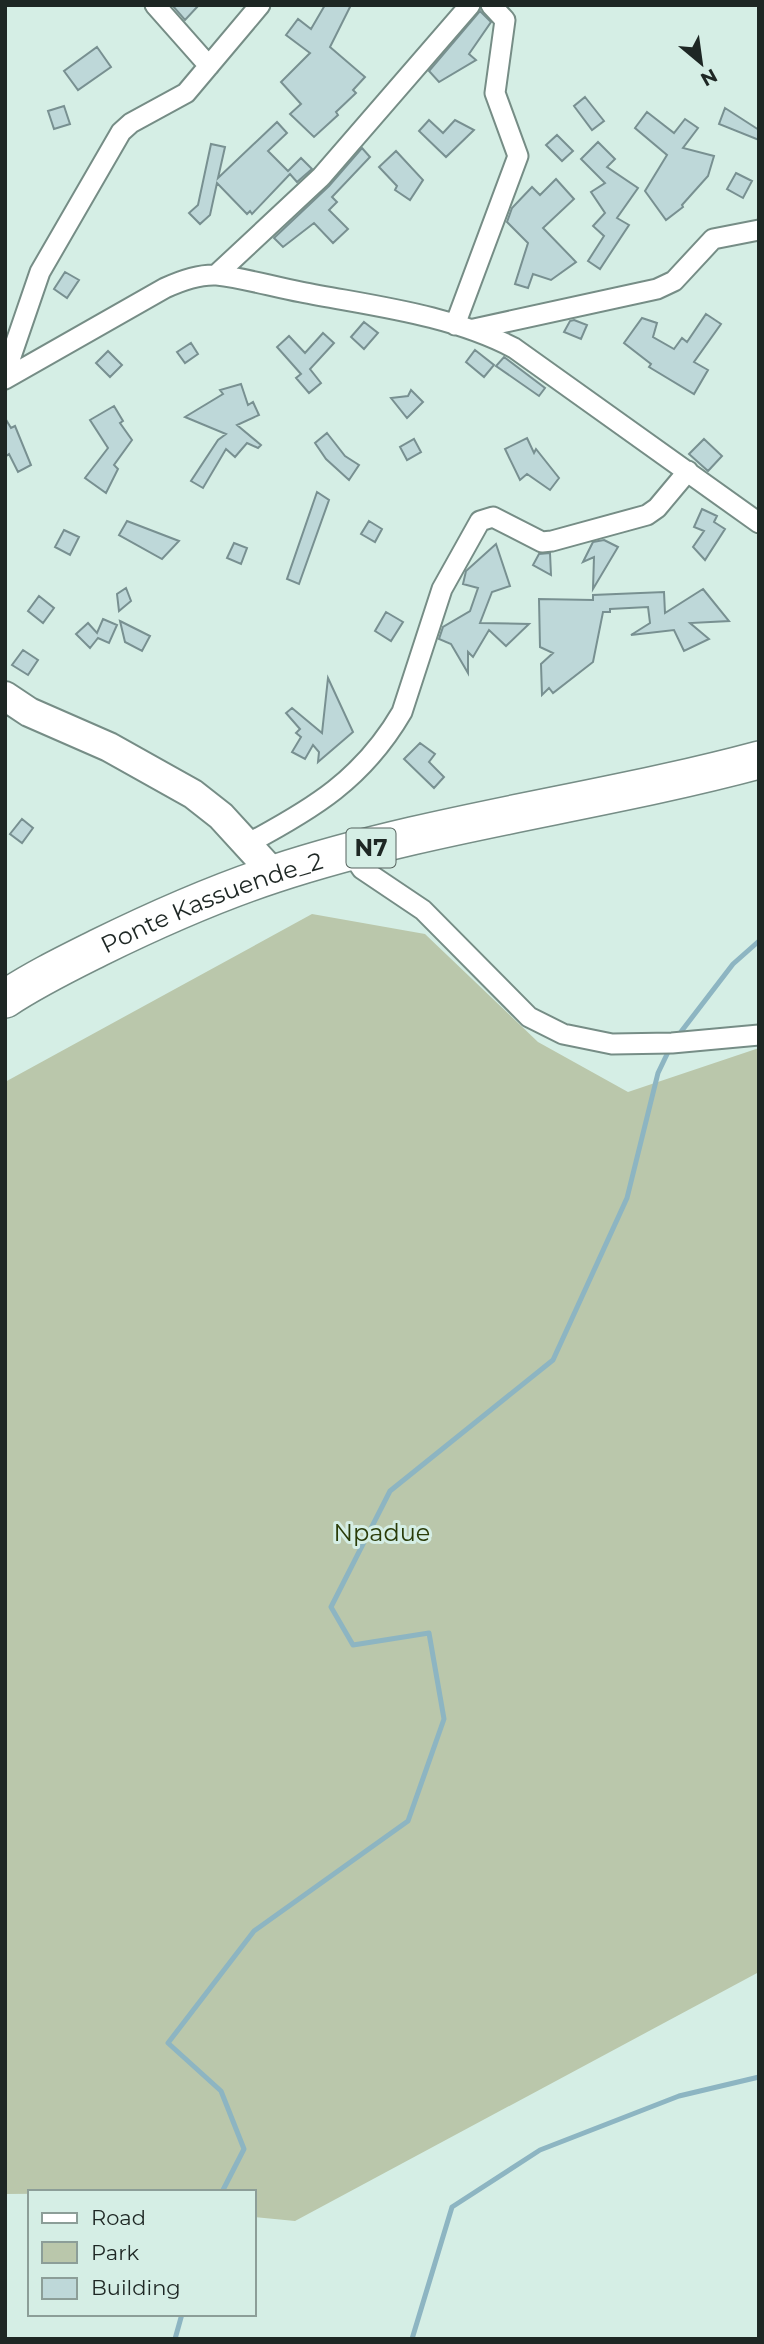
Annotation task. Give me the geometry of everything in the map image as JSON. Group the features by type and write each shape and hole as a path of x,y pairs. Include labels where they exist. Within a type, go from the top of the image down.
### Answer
{"highway":[{"name":"Ponte Kassuende_2","path":"5,999 30,983 159,918 274,874 450,828 646,789 759,760"}],"street":[{"path":"155,5 209,66"},
{"path":"5,377 40,272 121,132 131,123 186,93 260,5"},
{"path":"216,275 321,177 470,5"},
{"path":"465,327 518,156 495,93 505,20 491,5"},
{"path":"465,327 657,289 674,281 713,239 759,230"},
{"path":"5,377 164,288 185,279 216,275 465,327 514,348 759,523"},
{"path":"247,844 330,796 380,745 402,712 442,589 480,521 493,517 542,542 552,541 647,515 657,508 688,471"},
{"path":"5,696 29,712 109,747 193,794 221,816 274,874"},
{"path":"351,853 362,869 423,910 529,1017 563,1034 612,1044 672,1043 759,1035"}],"green space":[{"name":"Npadue","path":"312,914 425,934 538,1042 628,1092 759,1048 759,1972 295,2221 256,2217 256,2190 28,2190 28,2194 5,2194 5,1082"}],"building":[{"path":"172,5 199,5 185,20"},
{"path":"325,5 351,5 330,47 365,77 353,90 356,93 336,112 338,115 314,137 290,114 301,104 281,82 310,53 286,35 298,19 311,29"},
{"path":"480,11 491,22 469,54 476,60 439,82 429,71"},
{"path":"97,47 111,67 78,90 64,71"},
{"path":"585,97 604,121 592,130 574,106"},
{"path":"64,106 70,124 54,129 48,111"},
{"path":"725,108 759,130 759,140 719,124"},
{"path":"647,112 674,133 685,119 698,128 683,148 714,156 708,176 683,207 666,220 645,191 667,155 635,128"},
{"path":"429,120 443,133 455,120 474,130 446,157 419,131"},
{"path":"277,122 287,133 268,151 288,171 301,158 312,169 297,182 290,174 252,214 250,211 247,214 217,183 210,215 200,224 189,213 198,205 211,144 225,147 218,178"},
{"path":"557,135 573,151 562,161 546,145"},
{"path":"598,142 615,159 607,167 638,188 617,218 629,225 600,269 588,261 604,236 593,226 605,213 591,192 605,183 581,159"},
{"path":"362,148 370,157 332,197 337,202 329,210 348,229 333,243 314,223 283,247 274,238 329,186"},
{"path":"396,151 423,180 410,200 395,190 397,186 379,167"},
{"path":"736,173 752,181 743,198 727,189"},
{"path":"556,179 574,199 543,228 576,262 551,280 533,274 528,288 515,284 528,243 507,222 512,208 532,187 540,195"},
{"path":"65,272 79,280 67,298 54,289"},
{"path":"706,314 721,324 694,362 708,370 694,394 649,367 651,364 624,343 642,318 657,323 653,337 674,349 682,338 687,342"},
{"path":"570,321 587,325 581,339 564,332"},
{"path":"364,322 378,333 364,349 351,337"},
{"path":"323,333 334,343 310,369 321,383 309,393 296,378 301,374 277,347 289,336 305,353"},
{"path":"191,343 198,354 185,363 177,352"},
{"path":"475,350 494,365 484,377 466,362"},
{"path":"108,351 122,365 110,377 96,363"},
{"path":"504,357 545,388 539,396 496,366"},
{"path":"241,384 248,405 253,402 259,415 237,425 261,445 258,448 247,443 235,457 226,449 203,488 191,481 218,440 226,434 185,417 223,394 220,390"},
{"path":"411,390 423,402 407,418 391,398 408,396"},
{"path":"114,406 123,421 120,423 132,440 114,465 118,469 106,493 85,478 108,448 90,420"},
{"path":"5,418 11,428 15,426 31,465 18,472 9,454 5,457"},
{"path":"327,433 345,456 359,465 349,480 326,459 315,443"},
{"path":"527,438 534,453 536,449 559,478 550,490 527,474 520,480 505,449"},
{"path":"414,439 421,452 407,460 400,447"},
{"path":"704,439 722,456 708,471 689,454"},
{"path":"317,492 329,500 299,584 287,579"},
{"path":"702,509 717,516 714,522 725,529 705,560 693,547 704,531 694,527"},
{"path":"127,521 179,541 162,559 119,535"},
{"path":"369,521 382,529 375,542 361,534"},
{"path":"64,530 79,537 70,555 55,547"},
{"path":"604,540 618,547 593,589 594,557 583,562 593,542"},
{"path":"234,543 247,548 241,564 227,558"},
{"path":"496,544 510,586 492,592 480,623 529,624 506,646 489,630 473,657 468,652 468,673 451,644 439,639 443,627 470,611 478,588 463,584 466,571"},
{"path":"550,553 551,575 533,565 539,554"},
{"path":"126,588 131,601 119,611 117,594"},
{"path":"703,589 729,621 690,623 709,639 684,651 674,630 631,635 650,623 648,607 610,609 610,612 603,612 593,662 553,693 549,688 542,695 541,664 553,653 540,647 539,599 593,600 593,595 664,592 665,613"},
{"path":"39,596 54,608 43,623 28,611"},
{"path":"386,612 403,622 391,641 375,631"},
{"path":"103,619 117,625 109,643 98,638 90,648 76,634 88,623 97,633"},
{"path":"120,621 150,636 142,651 125,642"},
{"path":"23,650 38,660 28,675 12,665"},
{"path":"328,678 353,732 318,762 319,752 313,745 305,759 292,752 301,737 296,733 300,729 286,713 292,708 322,733"},
{"path":"420,743 435,754 429,762 444,777 434,788 404,759"},
{"path":"22,819 33,828 22,843 10,834"}],"waterway":[{"path":"677,1037 733,964 759,941"},
{"path":"223,2190 244,2149 221,2091 168,2043 254,1931 408,1821 444,1719 429,1633 353,1645 331,1607 390,1491 553,1360 627,1198 658,1073 670,1048"},
{"path":"412,2339 452,2207 540,2150 679,2096 759,2077"},
{"path":"175,2339 181,2316"}]}
